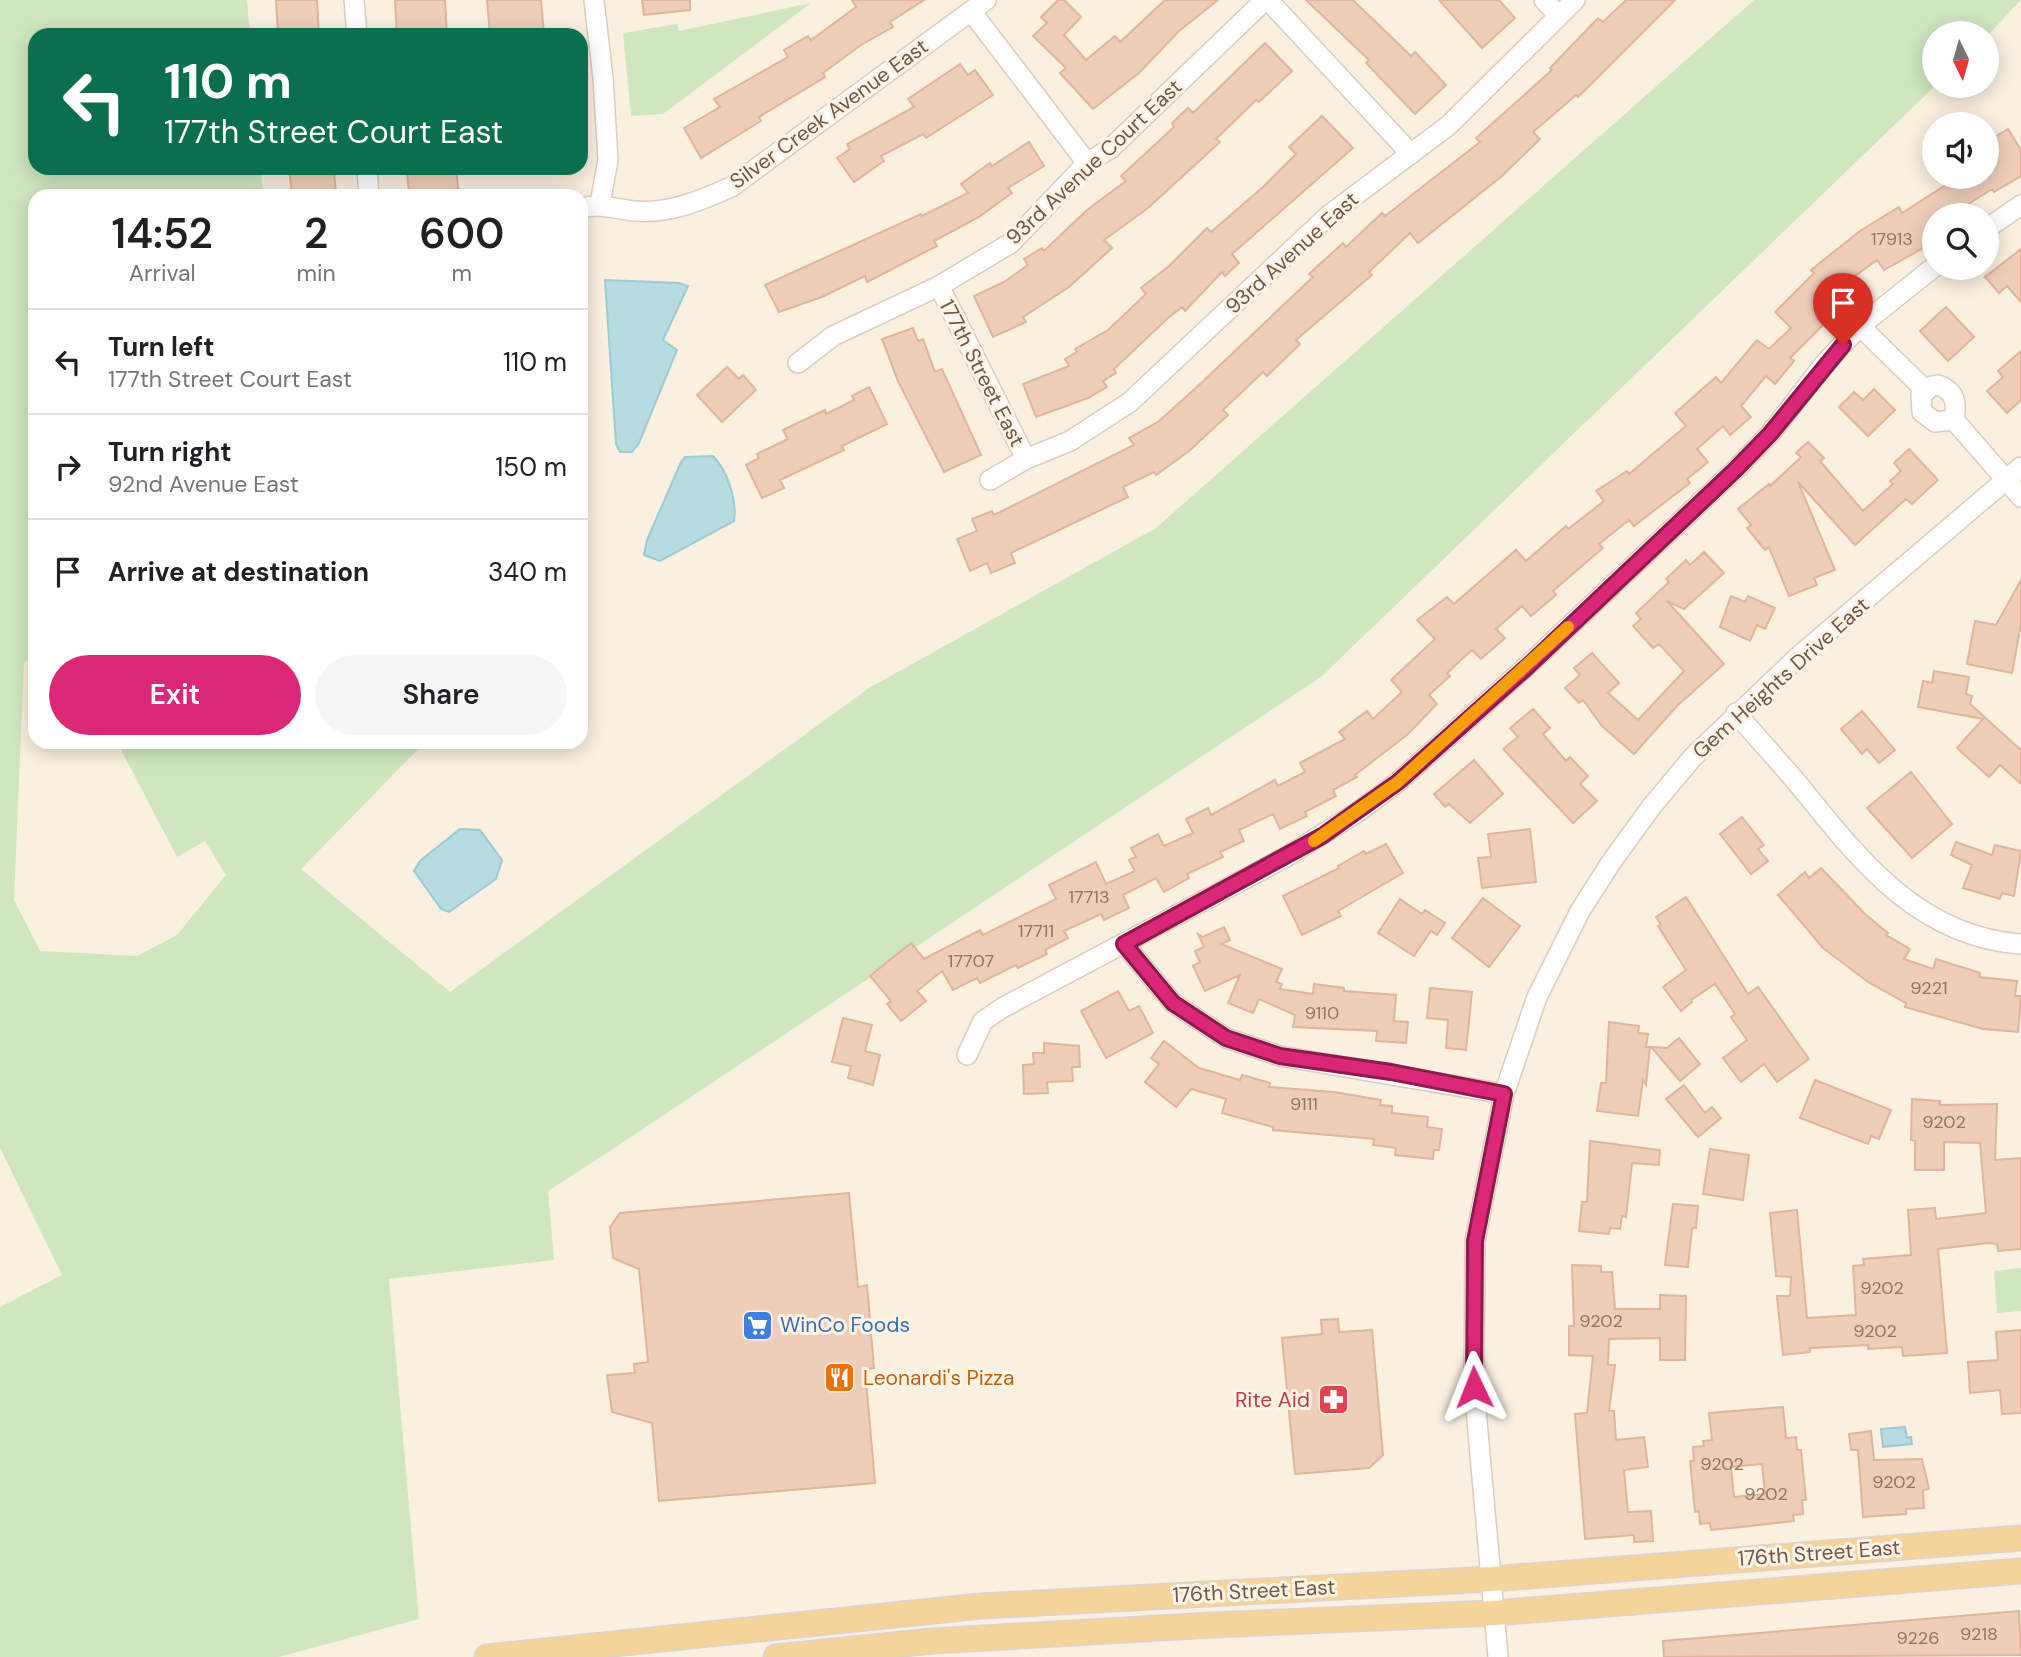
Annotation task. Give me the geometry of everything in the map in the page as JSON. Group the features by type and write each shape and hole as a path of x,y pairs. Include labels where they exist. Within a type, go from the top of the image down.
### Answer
{"main road":[{"name":"176th Street East","path":"488,1657 981,1606 1491,1579 2021,1538"},
{"name":"176th Street East","path":"776,1657 933,1641 1212,1625 1494,1614 2021,1571"}],"street":[{"path":"354,0 356,28"},
{"path":"591,206 608,160 603,78 594,0"},
{"path":"1266,0 1411,154"},
{"name":"93rd Avenue Court East","path":"797,363 833,337 939,286 1011,243 1087,163 1111,148 1266,0"},
{"path":"1544,0 1558,15"},
{"name":"93rd Avenue East","path":"990,480 1026,459 1070,441 1130,402 1329,215 1449,125 1575,0"},
{"path":"979,6 1087,163"},
{"name":"Silver Creek Avenue East","path":"591,206 636,211 673,209 699,202 730,187 979,6"},
{"path":"1999,220 2021,205"},
{"path":"967,1055 983,1021 1322,836 1398,782 1528,666 1735,470 1770,434 1825,363 1860,326 1922,277"},
{"name":"177th Street East","path":"939,286 1026,459"},
{"path":"1860,326 1925,390"},
{"path":"1954,420 1935,422 1926,418 1920,404 1925,390 1932,386 1947,388 1956,402 1954,420 2021,497"},
{"name":"Gem Heights Drive East","path":"1498,1657 1474,1387 1472,1315 1475,1241 1504,1094 1537,997 1580,911 1652,806 1736,713 2007,482 2021,467"},
{"path":"1736,713 1837,834 1896,894 1928,915 1962,931 2021,944"},
{"path":"1124,944 1173,1003 1226,1038 1280,1056 1391,1072 1504,1094"}],"green space":[{"path":"0,0 247,0 249,28 28,28 28,175 262,175 262,189 28,189 28,660 24,662 14,900 40,951 137,956 177,935 226,875 205,841 177,857 121,749 418,749 301,869 450,992 869,688 1156,528 1754,0 2021,0 1999,23 1999,21 1922,21 1923,98 1321,677 548,1191 554,1260 389,1279 419,1619 279,1657 0,1657 0,1307 62,1275 0,1148"},
{"path":"811,3 663,114 631,116 623,33 677,24 679,31"},
{"path":"2021,1268 2021,1311 1997,1313 1994,1271"}],"water":[{"path":"605,280 679,283 688,286 663,340 677,350 639,443 632,452 620,452 616,444"},
{"path":"713,456 730,487 734,521 660,561 644,555 647,540 681,462 685,457"},
{"path":"460,829 480,830 502,860 496,879 449,912 441,909 414,871 420,861"},
{"path":"1905,1427 1907,1438 1911,1437 1912,1444 1883,1447 1881,1429"}],"building":[{"path":"276,0 317,0 319,28 278,28"},
{"path":"395,0 445,0 447,28 397,28"},
{"path":"487,0 541,0 543,28 489,28"},
{"path":"642,0 690,0 690,10 644,15"},
{"path":"852,0 924,0 890,22 893,27 861,45 823,73 825,77 759,117 761,121 701,158 684,128 720,107 714,99 788,57 784,50 808,36 811,40 856,7"},
{"path":"1058,0 1064,0 1081,17 1064,35 1086,60 1115,36 1120,42 1165,0 1218,0 1179,31 1139,73 1093,109 1060,73 1066,68 1033,36 1047,23 1041,17"},
{"path":"1306,0 1353,0 1411,56 1415,52 1446,85 1415,114 1366,63 1369,60"},
{"path":"1439,0 1499,0 1515,18 1482,48"},
{"path":"1626,0 1675,0 1578,97 1576,95 1533,132 1540,139 1502,176 1418,243 1410,233 1369,272 1372,275 1296,340 1300,344 1267,376 1263,372 1223,410 1228,415 1189,451 1156,475 1154,472 1123,487 1128,497 1011,553 1015,563 991,573 987,563 970,571 957,539 977,531 972,519 992,511 994,515 1134,445 1129,438 1158,422 1199,385 1313,277 1309,274 1343,243 1346,247 1382,213 1385,216 1480,142 1476,138 1552,70 1550,68 1598,18 1603,22"},
{"path":"1265,43 1292,71 1259,102 1256,100 1216,139 1220,142 1148,208 1104,240 1112,248 1069,287 1023,317 1026,322 993,337 974,296 1004,282 1028,265 1024,259 1042,248 1044,251 1087,210 1126,181 1121,176 1174,127 1172,123 1188,108 1193,113"},
{"path":"960,64 968,75 975,70 993,95 926,138 923,134 881,156 884,161 854,182 837,158 850,149 847,144 914,107 908,99"},
{"path":"1322,116 1353,148 1232,254 1239,263 1225,276 1222,272 1185,311 1182,307 1168,318 1114,369 1116,373 1103,381 1107,387 1088,398 1036,417 1023,384 1069,366 1065,359 1077,352 1075,349 1108,330 1146,294 1141,288 1169,266 1207,228 1211,232 1263,187 1296,154 1289,147"},
{"path":"2008,129 2021,150 2021,176 1994,192 1992,189 1999,189 1999,134"},
{"path":"1029,142 1044,166 1008,188 1012,193 979,217 934,241 937,246 867,282 865,276 822,297 779,312 765,285 968,193 961,184 990,163 992,166"},
{"path":"290,175 334,175 336,189 291,189"},
{"path":"408,175 457,175 458,189 408,189"},
{"path":"1939,189 1992,189 1970,203 1922,203 1922,249 1884,270 1877,260 1847,282 1858,298 1840,308 1790,358 1794,361 1775,384 1766,376 1741,406 1751,417 1730,435 1723,426 1697,449 1708,462 1687,479 1690,483 1634,526 1629,520 1599,544 1603,548 1553,591 1556,595 1531,616 1522,606 1496,629 1505,638 1481,659 1472,650 1447,673 1450,676 1429,695 1437,704 1408,734 1355,775 1357,777 1333,790 1336,796 1305,812 1307,816 1280,829 1273,814 1239,830 1244,841 1220,852 1223,857 1187,874 1189,878 1164,892 1156,878 1123,895 1129,908 1104,920 1101,914 1064,931 1068,938 1045,950 1047,954 1018,968 1016,965 980,983 977,978 953,990 942,971 917,991 926,1001 901,1021 887,1004 891,1001 870,976 911,943 924,959 980,930 983,935 1056,899 1049,885 1096,862 1106,884 1135,871 1129,860 1136,857 1131,848 1158,834 1164,846 1193,833 1186,819 1208,808 1211,815 1275,780 1278,786 1305,772 1300,763 1345,739 1339,732 1367,711 1373,719 1402,692 1391,680 1435,639 1417,620 1447,597 1454,604 1516,550 1526,561 1566,526 1568,529 1604,501 1596,491 1627,471 1629,474 1686,426 1675,413 1716,377 1721,383 1757,340 1769,349 1791,328 1775,312 1814,273 1811,270 1860,231 1899,207 1902,213"},
{"path":"2021,249 2021,302 2007,286 1999,293 1988,280 1999,280 1999,266"},
{"path":"1946,307 1974,337 1948,361 1920,331"},
{"path":"913,328 918,341 923,339 935,372 942,369 981,455 944,472 898,381 882,339"},
{"path":"2021,351 2021,400 2007,413 1987,391 2003,377 1998,371"},
{"path":"727,367 739,379 743,375 756,390 722,422 697,395"},
{"path":"869,387 887,424 842,446 844,450 780,480 784,488 762,498 746,465 759,458 757,454 788,439 783,430 854,400 852,396"},
{"path":"1874,389 1895,410 1868,436 1839,407 1854,392 1863,400"},
{"path":"1808,442 1824,458 1820,461 1863,511 1893,484 1890,481 1901,471 1894,463 1909,449 1938,480 1912,504 1906,499 1855,545 1798,482 1835,570 1814,578 1817,585 1789,596 1769,547 1765,550 1747,528 1751,525 1738,509 1769,484 1770,486 1801,457 1796,453"},
{"path":"1704,552 1724,573 1684,609 1667,601 1724,664 1677,706 1634,754 1602,726 1583,700 1579,703 1565,688 1580,675 1574,668 1592,653 1619,683 1608,693 1638,720 1684,671 1659,644 1653,648 1633,626 1641,619 1636,613 1669,582 1666,579 1686,560 1690,565"},
{"path":"2021,580 2021,624 2012,673 1967,664 1975,621 1996,625"},
{"path":"1731,596 1745,602 1748,596 1775,608 1765,629 1757,625 1750,641 1720,627"},
{"path":"1934,671 1969,677 1966,694 1972,696 1970,704 2021,750 2021,784 2000,765 1989,777 1957,748 1983,719 1918,707 1923,681 1932,683"},
{"path":"1533,709 1550,728 1543,734 1566,761 1570,757 1588,776 1580,784 1597,801 1573,823 1503,749 1518,737 1510,728"},
{"path":"1862,711 1895,750 1879,763 1867,749 1862,754 1841,729"},
{"path":"1474,760 1503,794 1470,823 1449,804 1445,807 1434,794"},
{"path":"1911,772 1952,824 1912,858 1867,808"},
{"path":"1742,817 1764,845 1758,849 1768,861 1751,874 1720,834"},
{"path":"1530,829 1536,882 1482,888 1478,858 1491,857 1488,834"},
{"path":"1956,842 1992,855 1995,845 2021,851 2014,896 2002,893 2000,899 1963,888 1972,865 1951,855"},
{"path":"1386,844 1403,873 1338,911 1341,916 1302,935 1283,896 1339,868 1338,866 1364,851 1366,854"},
{"path":"1821,868 1865,914 1888,933 1886,935 1910,949 1904,959 1933,969 1936,959 1980,973 1979,977 2017,981 2015,996 2021,996 2018,1032 1983,1029 1905,1007 1906,1003 1868,982 1823,948 1778,895 1805,872 1809,878"},
{"path":"1686,897 1748,994 1758,987 1809,1059 1777,1082 1764,1064 1741,1082 1723,1058 1747,1040 1731,1017 1735,1014 1715,984 1691,1000 1681,1011 1663,987 1686,970 1658,926 1661,925 1656,917"},
{"path":"1483,898 1520,926 1489,967 1452,938"},
{"path":"1400,899 1422,914 1425,910 1445,923 1437,935 1431,931 1414,956 1378,933"},
{"path":"1224,927 1230,940 1221,944 1282,969 1276,982 1282,984 1280,989 1313,994 1314,984 1344,988 1344,991 1396,995 1394,1021 1408,1022 1406,1043 1376,1041 1377,1031 1293,1027 1295,1015 1259,999 1253,1013 1228,1003 1240,975 1205,991 1193,966 1200,962 1195,951 1204,947 1198,934 1203,937"},
{"path":"1430,988 1472,992 1466,1050 1446,1048 1448,1020 1427,1018"},
{"path":"1118,991 1129,1011 1139,1006 1153,1033 1106,1058 1081,1011"},
{"path":"843,1018 872,1025 865,1051 880,1055 873,1085 848,1078 851,1066 832,1062"},
{"path":"1609,1022 1639,1026 1638,1033 1648,1034 1646,1047 1650,1047 1646,1085 1643,1080 1638,1116 1597,1111 1601,1083 1606,1083"},
{"path":"1679,1038 1700,1064 1680,1081 1651,1047 1667,1048"},
{"path":"1164,1041 1199,1068 1240,1080 1242,1075 1270,1083 1269,1087 1334,1092 1381,1100 1380,1105 1392,1106 1392,1113 1428,1117 1427,1127 1442,1129 1439,1150 1434,1150 1433,1159 1395,1155 1396,1148 1373,1145 1374,1139 1273,1130 1273,1127 1222,1113 1226,1099 1191,1089 1176,1107 1145,1082 1159,1064 1151,1058"},
{"path":"1044,1043 1079,1046 1080,1067 1072,1067 1073,1081 1047,1082 1048,1093 1024,1094 1023,1065 1034,1064 1033,1053 1044,1053"},
{"path":"1815,1080 1891,1110 1879,1139 1871,1136 1868,1144 1800,1118"},
{"path":"1684,1085 1705,1113 1712,1107 1721,1118 1698,1137 1666,1099"},
{"path":"1912,1099 1940,1101 1940,1105 1997,1104 1995,1160 2021,1158 2021,1249 1998,1251 1997,1244 1988,1243 1938,1249 1947,1353 1903,1356 1902,1347 1868,1349 1868,1345 1810,1348 1810,1352 1783,1355 1777,1296 1790,1296 1791,1277 1776,1276 1770,1213 1797,1210 1807,1318 1856,1315 1853,1266 1864,1265 1863,1259 1911,1255 1908,1210 1935,1208 1936,1219 1986,1213 1980,1143 1944,1142 1944,1170 1915,1170 1915,1141 1911,1140"},
{"path":"1590,1141 1660,1150 1659,1165 1632,1163 1626,1217 1622,1216 1620,1229 1610,1228 1609,1234 1579,1231 1582,1202 1587,1202"},
{"path":"1710,1149 1749,1155 1743,1200 1703,1194"},
{"name":"WinCo Foods","path":"849,1193 858,1287 867,1285 874,1368 865,1369 875,1483 659,1501 652,1423 612,1412 607,1375 635,1373 634,1364 648,1362 639,1269 613,1258 610,1227 620,1213"},
{"path":"1673,1204 1698,1206 1696,1228 1692,1228 1688,1267 1665,1265"},
{"path":"1572,1265 1601,1266 1601,1272 1612,1272 1615,1309 1660,1309 1660,1295 1686,1296 1685,1360 1660,1360 1660,1338 1609,1339 1608,1365 1615,1365 1609,1411 1614,1411 1616,1440 1644,1437 1648,1467 1624,1470 1628,1512 1651,1511 1653,1541 1634,1542 1634,1535 1585,1539 1575,1414 1587,1413 1593,1356 1569,1355 1569,1326 1574,1326"},
{"name":"Rite Aid","path":"1338,1319 1339,1332 1372,1330 1383,1455 1369,1468 1295,1474 1282,1338 1322,1334 1321,1320"},
{"path":"2021,1330 2021,1413 2002,1414 2000,1390 1970,1393 1968,1362 1998,1360 1996,1332"},
{"path":"1783,1407 1786,1438 1796,1437 1797,1450 1801,1450 1806,1500 1802,1500 1803,1514 1793,1515 1794,1521 1711,1530 1710,1523 1700,1524 1699,1511 1695,1512 1690,1461 1694,1461 1693,1447 1704,1446 1703,1441 1712,1440 1709,1413","holes":["1762,1464 1765,1494 1734,1497 1731,1467"]},
{"path":"1871,1431 1874,1460 1922,1459 1929,1489 1923,1490 1924,1508 1906,1509 1906,1514 1863,1517 1858,1450 1851,1450 1849,1434"},
{"path":"2019,1611 2021,1655 1664,1657 1663,1641"}],"slow traffic":[{"path":"1314,841 1358,813 1398,782 1568,627"}],"place":[{"name":"WinCo Foods","path":"757,1325"},
{"name":"Leonardi's Pizza","path":"840,1378"},
{"name":"Rite Aid","path":"1333,1400"}],"route":[{"path":"1474,1387 1472,1315 1475,1241 1504,1094 1391,1072 1280,1056 1226,1038 1173,1003 1147,975 1124,944 1322,836 1358,813 1398,782 1528,666 1682,517 1735,470 1770,434 1825,363 1843,345"}]}
